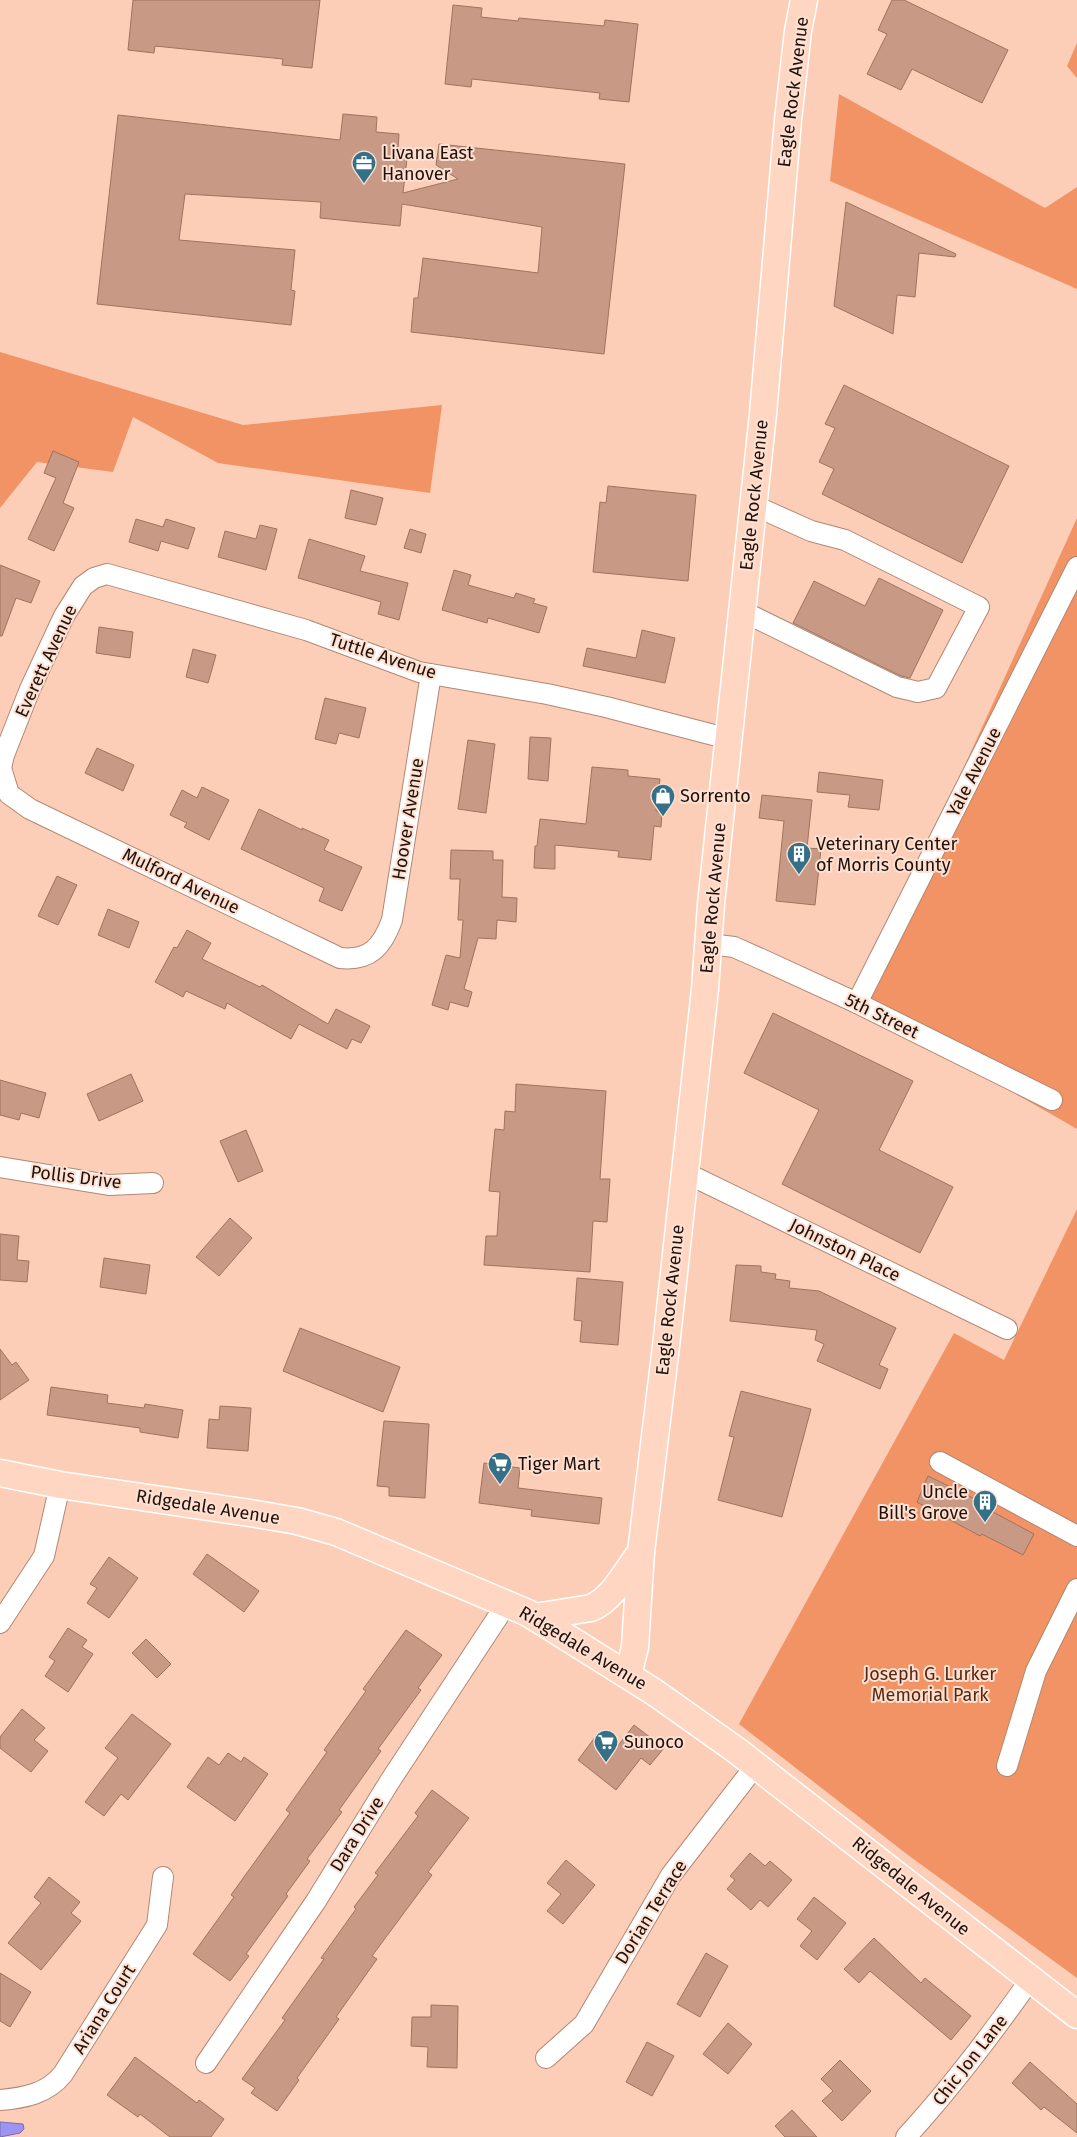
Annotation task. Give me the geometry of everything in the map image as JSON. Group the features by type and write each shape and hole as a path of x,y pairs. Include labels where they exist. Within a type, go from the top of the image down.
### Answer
{"main road":[{"name":"Eagle Rock Avenue","path":"628,1675 635,1647 641,1552 666,1346 763,414 788,120 798,32 804,0"},
{"name":"Ridgedale Avenue","path":"0,1473 60,1485 297,1521 336,1532 507,1603 535,1617 654,1692 756,1765 1077,2015"},
{"path":"535,1617 591,1608 599,1604 610,1595 641,1552"}],"street":[{"path":"742,611 897,687 918,692 936,688 979,608 845,540 811,531 753,505"},
{"name":"Yale Avenue","path":"857,1003 1077,567"},
{"name":"Tuttle Avenue","path":"100,576 107,574 306,630 419,672 547,694 606,707 728,739"},
{"name":"Everett Avenue","path":"4,784 1,768 4,755 30,689 64,616 84,586 100,576"},
{"name":"Hoover Avenue","path":"367,955 377,948 386,937 392,920 431,674"},
{"name":"Mulford Avenue","path":"4,784 9,794 30,809 340,958 354,959 367,955"},
{"name":"5th Street","path":"708,944 734,947 857,1003 1052,1100"},
{"name":"Pollis Drive","path":"0,1167 109,1185 153,1183"},
{"name":"Johnston Place","path":"684,1172 1007,1329"},
{"path":"940,1462 1077,1536"},
{"path":"0,1624 44,1556 60,1485"},
{"path":"1007,1766 1036,1671 1077,1589"},
{"name":"Dara Drive","path":"206,2064 316,1901 390,1781 507,1603"},
{"name":"Dorian Terrace","path":"546,2058 584,2024 671,1875 756,1765"},
{"name":"Ariana Court","path":"0,2100 19,2098 40,2092 54,2085 63,2074 157,1925 163,1877"},
{"name":"Chic Jon Lane","path":"906,2137 946,2093 1030,1980"}],"green space":[{"path":"1077,43 1077,78 1067,66"},
{"path":"839,94 1045,208 1077,187 1077,289 830,181"},
{"path":"0,352 243,425 442,405 430,493 218,463 133,417 113,472 37,462 0,508"},
{"path":"1077,518 1077,1129 857,1003"},
{"name":"Joseph G. Lurker Memorial Park","path":"1077,1209 1077,1978 908,1855 739,1724 954,1333 1004,1360"}],"shaded area":[{"path":"0,2122 23,2124 24,2129 20,2133 0,2137"}],"building":[{"path":"133,0 320,0 312,68 282,65 283,59 155,46 154,53 128,50"},
{"path":"892,0 904,0 1008,50 982,103 912,69 901,90 867,74 887,34 878,30"},
{"path":"453,5 482,8 481,17 518,21 519,18 604,26 605,20 638,24 629,102 599,99 600,93 472,79 471,87 445,84"},
{"path":"343,114 377,117 376,132 399,134 398,149 408,150 403,193 458,179 436,165 439,144 625,164 604,354 411,332 414,298 418,298 423,258 538,273 542,227 402,204 400,226 320,218 321,202 185,194 179,240 295,250 291,290 295,291 291,325 97,304 118,115 340,140"},
{"path":"846,202 956,254 955,257 919,253 915,297 897,295 893,334 834,306"},
{"path":"844,385 1009,466 962,563 822,494 834,469 819,462 835,428 825,424"},
{"path":"53,451 79,462 63,503 74,508 54,551 28,539 56,478 44,473"},
{"path":"608,486 696,495 688,581 593,572 600,502 606,503"},
{"path":"351,490 383,498 376,525 345,518"},
{"path":"136,519 163,527 166,519 195,528 188,549 161,541 158,551 129,542"},
{"path":"260,525 277,529 266,570 218,557 225,531 256,539"},
{"path":"410,529 426,534 421,553 404,548"},
{"path":"309,539 365,556 360,571 408,583 399,620 378,614 381,602 298,578"},
{"path":"0,565 40,581 31,603 16,598 2,636 0,636"},
{"path":"454,570 471,575 468,585 514,598 516,593 535,599 533,603 547,607 539,633 488,618 487,623 442,610"},
{"path":"879,578 943,610 910,678 901,676 793,623 814,581 865,606"},
{"path":"99,627 133,632 130,658 96,653"},
{"path":"642,630 675,638 665,683 583,666 587,648 636,658"},
{"path":"193,649 216,655 208,683 186,677"},
{"path":"325,698 366,708 359,738 339,733 336,744 315,739"},
{"path":"530,737 551,738 548,781 528,779"},
{"path":"468,740 495,744 486,813 458,809"},
{"path":"97,748 134,765 123,791 85,773"},
{"path":"592,767 628,770 628,776 660,779 656,811 662,811 661,827 654,826 651,860 618,857 619,851 555,845 555,869 534,868 535,846 537,846 540,819 586,824"},
{"path":"819,772 883,780 879,810 848,807 850,795 817,792"},
{"path":"202,787 229,800 209,840 184,827 187,823 170,815 182,790 197,798"},
{"path":"762,795 812,800 807,848 821,849 815,905 776,901 784,821 759,818"},
{"path":"259,809 302,830 302,828 329,840 324,850 362,867 342,911 319,901 324,888 241,849"},
{"path":"451,850 493,851 493,860 503,860 502,897 517,898 516,922 497,920 496,939 478,938 464,989 472,992 468,1007 450,1002 448,1010 432,1005 446,955 460,958 463,920 458,920 460,879 450,879"},
{"path":"57,876 77,885 58,925 38,916"},
{"path":"108,909 139,922 129,948 98,935"},
{"path":"187,930 211,943 202,959 260,987 262,985 328,1024 336,1009 370,1026 361,1043 352,1039 347,1049 299,1024 291,1039 227,1003 225,1009 186,991 183,997 155,982 174,947 177,948"},
{"path":"773,1013 913,1081 879,1150 953,1187 920,1253 782,1184 819,1110 744,1073"},
{"path":"131,1074 143,1101 99,1121 87,1094"},
{"path":"0,1080 46,1093 39,1118 21,1113 19,1120 0,1115"},
{"path":"516,1084 606,1091 600,1179 610,1179 607,1222 593,1221 590,1272 484,1265 486,1236 497,1236 500,1192 489,1191 495,1129 504,1130 505,1111 515,1112"},
{"path":"246,1130 263,1171 238,1182 220,1141"},
{"path":"230,1218 252,1238 219,1276 196,1257"},
{"path":"0,1234 19,1236 17,1260 29,1261 27,1282 0,1280"},
{"path":"104,1258 150,1265 146,1294 100,1287"},
{"path":"736,1265 761,1266 761,1272 776,1274 775,1279 790,1281 789,1288 819,1291 896,1328 879,1365 888,1369 880,1389 817,1361 824,1344 815,1340 817,1330 730,1321"},
{"path":"577,1278 623,1282 618,1345 580,1342 582,1321 574,1320"},
{"path":"300,1328 400,1367 383,1412 283,1371"},
{"path":"0,1349 12,1365 16,1362 29,1380 0,1400"},
{"path":"51,1387 108,1395 107,1403 144,1408 145,1404 183,1410 178,1438 140,1432 140,1428 47,1415"},
{"path":"741,1391 811,1409 782,1517 718,1500 734,1437 729,1436"},
{"path":"220,1406 251,1408 248,1451 207,1448 209,1419 219,1420"},
{"path":"384,1421 429,1424 425,1498 389,1496 389,1487 377,1486"},
{"path":"484,1463 520,1468 518,1488 602,1498 599,1524 531,1516 532,1510 479,1503"},
{"name":"Uncle Bill's Grove","path":"928,1476 995,1509 993,1512 1034,1534 1023,1555 982,1534 980,1536 917,1502"},
{"path":"207,1554 259,1591 244,1612 193,1574"},
{"path":"109,1557 138,1578 109,1618 87,1603 97,1588 90,1584"},
{"path":"68,1628 87,1640 82,1647 93,1654 68,1692 45,1676 55,1661 49,1657"},
{"path":"406,1630 442,1655 418,1688 421,1690 378,1749 381,1751 339,1810 342,1812 307,1859 310,1861 286,1894 288,1896 246,1954 249,1956 230,1981 193,1954 234,1897 231,1895 290,1813 286,1810 327,1752 324,1750 366,1691 363,1689"},
{"path":"146,1639 171,1664 157,1678 132,1653"},
{"path":"22,1709 45,1728 34,1740 48,1751 31,1772 0,1748 0,1737"},
{"path":"132,1714 171,1744 128,1800 121,1794 104,1816 85,1802 118,1758 105,1748"},
{"path":"634,1725 664,1748 650,1765 641,1758 616,1790 578,1760 596,1736 614,1751"},
{"path":"228,1753 241,1762 244,1757 268,1774 235,1821 187,1787 208,1757 219,1765"},
{"path":"432,1790 469,1818 428,1872 432,1875 372,1956 377,1959 336,2017 339,2019 297,2078 299,2080 277,2111 251,2093 255,2088 242,2079 285,2020 282,2018 324,1959 321,1958 356,1909 354,1907 378,1875 375,1873 418,1816 415,1813"},
{"path":"750,1853 765,1866 770,1861 792,1880 768,1907 760,1900 751,1910 727,1889 735,1880 730,1876"},
{"path":"566,1860 595,1885 563,1924 547,1911 561,1894 547,1883"},
{"path":"49,1877 80,1902 71,1913 81,1921 41,1970 8,1943 41,1903 34,1897"},
{"path":"814,1897 846,1923 817,1960 800,1946 812,1931 797,1919"},
{"path":"874,1938 921,1983 925,1978 971,2016 951,2040 870,1971 859,1983 844,1969"},
{"path":"706,1953 728,1966 700,2017 677,2004"},
{"path":"0,1973 31,1992 10,2027 0,2021"},
{"path":"431,2005 458,2006 457,2068 427,2067 428,2047 411,2046 412,2017 431,2017"},
{"path":"728,2023 752,2044 728,2074 703,2054"},
{"path":"647,2042 674,2056 652,2096 626,2082"},
{"path":"135,2057 197,2103 199,2100 224,2119 211,2137 170,2137 140,2114 138,2117 107,2095"},
{"path":"840,2060 871,2091 842,2121 822,2101 833,2091 821,2079"},
{"path":"1030,2062 1077,2104 1077,2133 1044,2107 1041,2110 1012,2083"},
{"path":"792,2110 817,2137 785,2137 775,2126"}],"place":[{"name":"Livana East Hanover","path":"364,184"},
{"name":"Sorrento","path":"663,817"},
{"name":"Veterinary Center of Morris County","path":"799,875"},
{"name":"Tiger Mart","path":"500,1485"},
{"name":"Uncle Bill's Grove","path":"985,1523"},
{"name":"Sunoco","path":"606,1763"}]}
